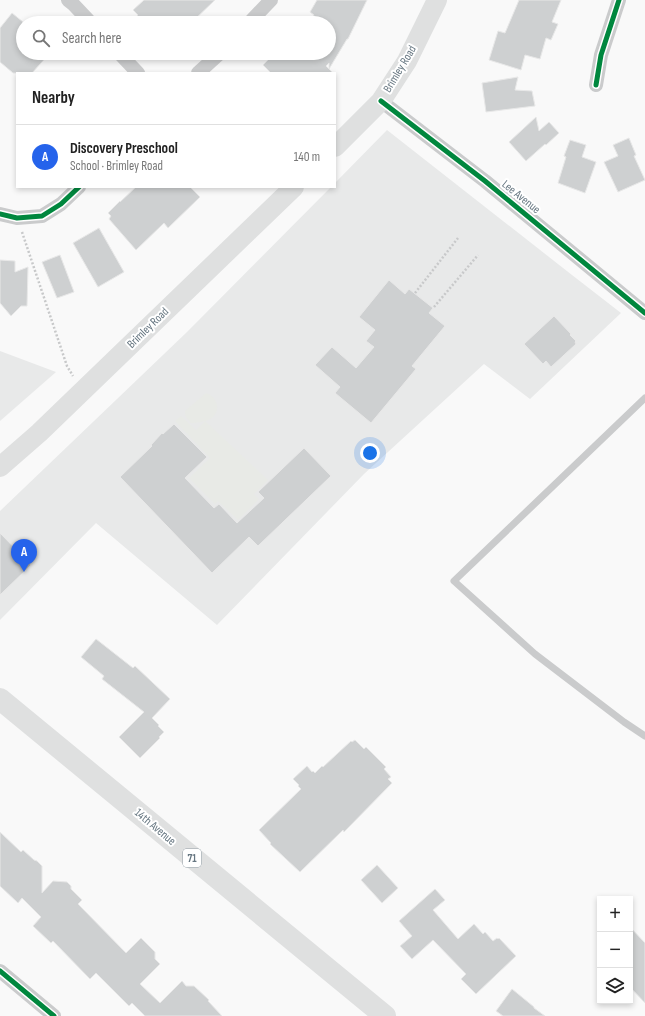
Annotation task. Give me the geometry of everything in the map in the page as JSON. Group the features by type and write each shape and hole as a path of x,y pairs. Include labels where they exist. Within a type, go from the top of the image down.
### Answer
{"main road":[{"name":"Brimley Road","path":"336,146 381,101 407,61 436,0"},
{"name":"Brimley Road","path":"0,467 39,433 293,188"},
{"name":"14th Avenue","path":"0,699 385,1016"}],"street":[{"path":"68,0 84,16"},
{"path":"256,16 271,0"},
{"path":"596,85 601,55 619,0"},
{"path":"126,60 137,72"},
{"path":"199,72 212,60"},
{"name":"Lee Avenue","path":"381,101 485,181 645,313"},
{"path":"0,214 17,218 42,216 61,204 78,188"},
{"path":"0,972 54,1016"}],"lane":[{"path":"645,398 454,581 535,654 624,722 645,736"}],"path":[{"path":"17,218 68,366 82,392"},
{"path":"415,293 458,238"},
{"path":"434,308 478,255"}],"shaded area":[{"path":"387,130 621,313 530,399 484,364 364,474 217,625 96,523 0,620 0,511 187,332 330,188 336,188 336,182"},
{"path":"0,351 56,372 0,421"},
{"path":"206,393 215,400 217,411 215,415 208,420 191,423 186,418 185,411"},
{"path":"181,416 196,430 205,421 268,480 254,494 259,499 238,520 218,501 215,504 189,478 210,458 175,421"}],"building":[{"path":"144,0 215,0 198,16 137,16 138,15 133,10"},
{"path":"317,0 367,0 348,39 336,57 336,16 314,16 310,12"},
{"path":"519,0 561,0 552,22 558,24 551,40 546,38 540,59 525,55 521,70 489,60 498,31 505,33"},
{"path":"12,13 16,16 16,60 44,60 33,72 13,73 0,62 0,28"},
{"path":"268,60 334,60 329,69 332,72 270,72 263,65"},
{"path":"518,77 515,90 532,91 535,106 486,112 482,83"},
{"path":"536,117 539,131 549,122 559,133 526,161 509,142"},
{"path":"629,138 636,155 634,156 645,180 618,192 604,162 618,156 613,145"},
{"path":"570,140 586,145 582,157 596,162 585,193 558,183 566,157 564,156"},
{"path":"135,188 191,188 200,197 168,228 164,223 136,250 109,219 111,216 108,213"},
{"path":"99,228 124,272 98,287 73,243"},
{"path":"60,255 74,292 57,298 42,262"},
{"path":"0,260 15,261 15,272 28,267 27,306 21,306 11,316 0,303"},
{"path":"389,280 405,294 409,289 433,308 429,313 445,326 412,366 416,369 371,423 335,393 340,387 315,365 332,347 356,368 374,347 366,341 375,330 359,317"},
{"path":"554,316 571,334 570,335 576,341 576,344 551,367 546,361 543,364 524,344"},
{"path":"174,424 207,457 185,478 214,508 219,504 237,523 264,498 258,492 304,448 331,476 258,546 249,537 212,573 120,477 152,446 151,445 162,433 163,434"},
{"path":"0,533 31,565 0,595"},
{"path":"96,639 133,668 135,666 170,699 152,718 164,732 140,758 119,737 144,712 102,679 104,676 81,657"},
{"path":"355,740 364,749 366,747 386,767 384,769 391,777 388,779 392,783 344,832 343,830 300,872 270,844 271,843 259,830 301,789 293,779 307,766 312,772 313,771 315,773 351,741 352,742"},
{"path":"0,832 21,852 23,850 42,866 42,893 53,881 67,882 71,886 71,889 82,900 78,904 126,953 141,938 155,952 155,959 160,964 140,984 160,1003 182,981 186,986 194,986 209,1000 208,1001 222,1016 145,1016 132,1003 129,1006 96,973 90,979 53,941 51,943 33,926 41,917 22,898 18,903 0,886"},
{"path":"377,865 398,888 382,903 361,880"},
{"path":"435,889 445,900 433,910 458,939 474,924 483,934 485,932 493,941 499,938 516,956 476,994 461,979 466,974 433,940 412,959 400,946 412,936 399,921"},
{"path":"633,930 645,943 645,1003 633,990"},
{"path":"512,989 545,1016 503,1016 496,1011"}],"cycle path":[{"path":"596,85 601,55 619,0"},
{"path":"381,101 485,181 645,313"},
{"path":"0,214 17,218 42,216 61,204 78,188"},
{"path":"0,971 54,1016"}],"place":[{"name":"Discovery Preschool","path":"24,572"}]}
